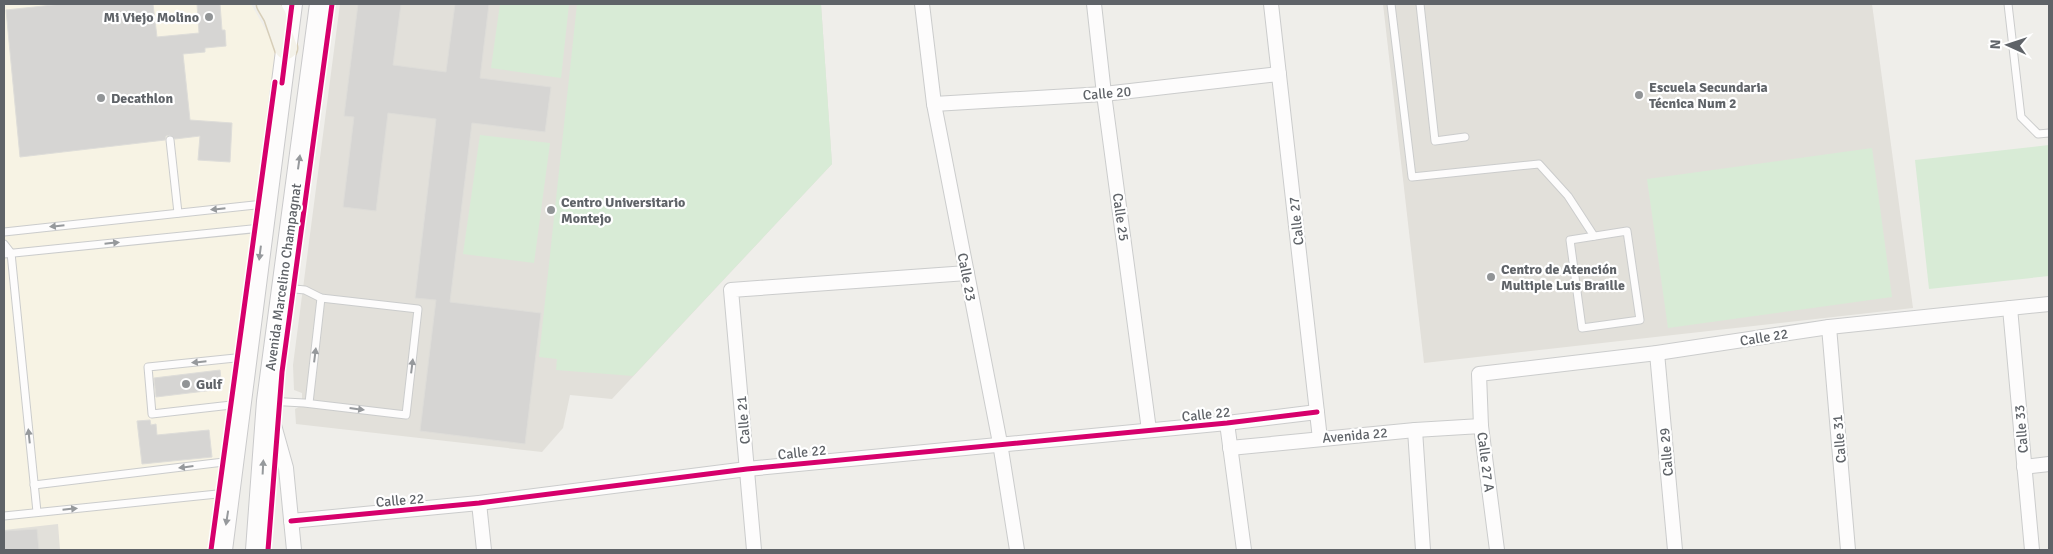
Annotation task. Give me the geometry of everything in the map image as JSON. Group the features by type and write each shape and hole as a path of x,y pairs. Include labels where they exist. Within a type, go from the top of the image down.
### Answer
{"main road":[{"path":"268,4 276,16 286,48"},
{"name":"Avenida Marcelino Champagnat","path":"222,550 231,493 292,4"},
{"name":"Avenida Marcelino Champagnat","path":"256,550 267,402 320,4"},
{"path":"242,402 267,402"},
{"path":"231,493 261,498"}],"street":[{"name":"Calle 23","path":"922,4 934,104 1000,443 1017,550"},
{"name":"Calle 25","path":"1094,4 1104,94 1149,430"},
{"name":"Calle 27","path":"1271,4 1320,439"},
{"name":"Calle 20","path":"934,104 1104,94 1279,74"},
{"name":"Calle 21","path":"754,550 731,290 967,273"},
{"name":"Calle 22","path":"1478,374 1657,353 1829,327 2049,304"},
{"name":"Calle 33","path":"2010,308 2032,550"},
{"name":"Calle 31","path":"1829,327 1848,550"},
{"name":"Calle 29","path":"1657,353 1675,550"},
{"name":"Calle 27 A","path":"1478,374 1481,426 1497,550"},
{"path":"267,402 286,468 294,550"},
{"name":"Calle 22","path":"291,521 479,503 748,469 1000,443 1227,423 1317,412"},
{"path":"1227,423 1244,550"},
{"name":"Avenida 22","path":"1230,448 1416,430 1481,426"},
{"path":"1416,430 1424,550"},
{"path":"2024,467 2049,464"},
{"path":"479,503 484,550"}],"lane":[{"path":"1391,4 1412,177 1539,164 1568,196 1594,236"},
{"path":"1420,4 1435,141 1465,137"},
{"path":"2008,4 2022,117 2038,134 2049,133"},
{"path":"170,140 178,213"},
{"path":"4,232 267,203"},
{"path":"7,253 263,228"},
{"path":"1627,231 1640,320 1582,328 1570,240 1594,236 1627,231"},
{"path":"4,244 7,253 37,512"},
{"path":"267,402 306,403 406,415 418,309 321,298 305,290 281,287"},
{"path":"306,403 321,298"},
{"path":"242,402 152,414 148,367 247,357"},
{"path":"34,485 235,461"},
{"path":"4,516 231,493"}],"shaded area":[{"path":"4,4 251,4 276,48 208,550 4,550"},
{"name":"Centro Universitario Montejo","path":"340,4 821,4 832,164 612,399 570,395 563,428 542,452 296,424 295,409 302,405 302,393 294,390 293,365"},
{"name":"Escuela Secundaria Técnica Num 2","path":"1383,4 1872,4 1913,308 1424,363"},
{"path":"58,524 60,550 4,550 4,530"}],"green space":[{"path":"500,4 569,4 561,78 491,68"},
{"path":"577,4 821,4 832,164 633,376 556,370 557,359 539,357"},
{"path":"480,135 550,143 534,263 463,254"},
{"path":"2049,145 2049,276 1929,289 1915,160"},
{"path":"1872,148 1892,297 1668,328 1647,179"}],"building":[{"name":"Decathlon","path":"62,4 153,4 157,37 199,33 197,4 220,4 222,30 225,30 226,46 205,48 205,52 183,54 190,120 232,123 230,162 198,160 200,136 175,139 170,135 166,136 165,140 20,157 6,10"},
{"path":"358,4 401,4 393,65 446,72 455,4 489,4 480,78 551,87 545,132 472,123 450,302 541,313 525,444 420,431 436,300 415,298 436,119 388,113 376,211 343,207 354,117 344,116"},
{"name":"Gulf","path":"220,370 222,389 156,397 154,378"},
{"path":"150,420 151,425 156,424 157,435 209,430 212,457 142,464 137,421"},
{"path":"37,529 39,550 4,550 4,531"}],"cycle path":[{"path":"282,83 292,4"},
{"path":"268,550 282,372 332,4"},
{"path":"211,550 275,82"},
{"path":"291,521 479,503 747,469 1227,423 1317,412"}],"place":[{"name":"Mi Viejo Molino","path":"209,17"},
{"name":"Escuela Secundaria Técnica Num 2","path":"1639,95"},
{"name":"Decathlon","path":"101,98"},
{"name":"Centro Universitario Montejo","path":"551,210"},
{"name":"Centro de Atención Multiple Luis Braille","path":"1491,277"},
{"name":"Gulf","path":"186,384"}]}
